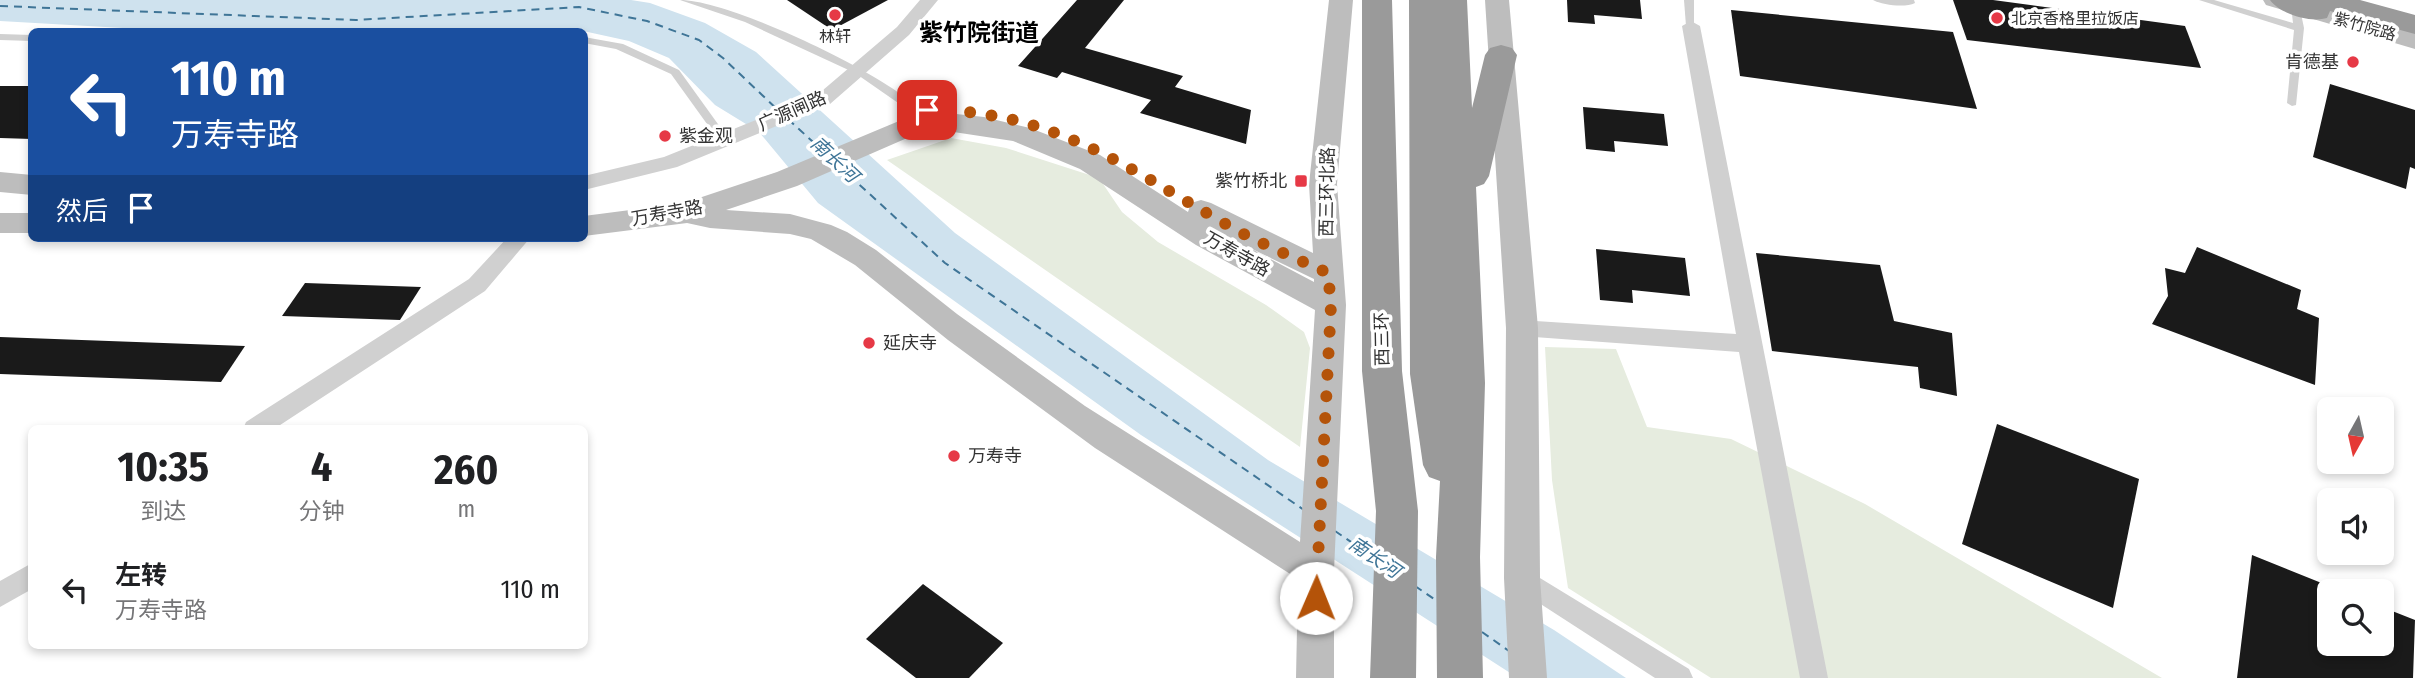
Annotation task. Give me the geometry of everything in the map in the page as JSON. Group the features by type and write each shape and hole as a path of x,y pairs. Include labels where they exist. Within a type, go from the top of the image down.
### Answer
{"highway":[{"name":"西三环","path":"1377,0 1382,371 1397,511 1393,678"},
{"path":"1397,511 1406,372 1408,0"},
{"path":"1424,0 1430,374 1458,557"},
{"path":"1452,0 1465,383 1458,557 1460,675"},
{"path":"2379,0 2415,10"},
{"path":"2410,0 2415,1"},
{"path":"2304,9 2415,28"},
{"path":"1461,222 1501,55"},
{"path":"1377,678 1394,626"}],"street":[{"name":"广源闸路","path":"588,182 670,162 823,100 903,31 929,0"},
{"name":"西三环北路","path":"1315,678 1316,571 1331,305 1323,184 1341,0"},
{"path":"1497,0 1522,328 1522,578 1528,678"},
{"name":"紫竹院路","path":"2304,9 2415,41"},
{"path":"1691,26 1814,678"},
{"name":"万寿寺路","path":"866,137 918,112 964,110 991,114 1053,131 1112,157 1225,224 1328,273"},
{"name":"万寿寺路","path":"866,137 947,122 984,125 1020,134 1090,162 1206,239 1331,305"},
{"path":"780,172 866,137"},
{"name":"万寿寺路","path":"588,206 695,193 780,172"},
{"name":"万寿寺路","path":"588,225 686,213 780,172"},
{"path":"0,182 28,185"},
{"path":"686,213 711,220 762,222 817,230 838,240 857,251 941,318 1080,421 1316,571"},
{"path":"0,223 28,223"},
{"path":"261,425 477,285 515,242"},
{"path":"1522,328 1749,344"},
{"path":"0,594 28,576"},
{"path":"1522,578 1679,678"}],"lane":[{"path":"685,0 748,20 859,71 918,112"},
{"path":"1689,0 1691,26"},
{"path":"1878,0 1910,3 1909,0"},
{"path":"2204,0 2304,9 2292,103"},
{"path":"0,37 28,38"},
{"path":"588,41 619,46 675,72 725,140"}],"shaded area":[{"path":"951,138 1006,148 1099,178 1122,212 1158,242 1266,305 1304,332 1310,348 1300,447 887,160"},
{"path":"1545,347 1616,349 1647,427 1731,439 1865,504 2162,678 1711,678 1568,588 1552,480"}],"water":[{"name":"南长河","path":"0,0 631,0 650,3 705,23 756,52 955,233 1268,460 1554,630 1626,678 1518,678 1141,435 818,203 759,132 715,105 669,58 629,41 588,32 588,28 123,28 0,21"}],"building":[{"name":"林轩","path":"787,0 888,0 832,30"},
{"path":"1077,0 1124,0 1085,48 1183,76 1175,87 1251,110 1246,144 1140,113 1151,100 1062,72 1057,78 1018,66"},
{"path":"1567,0 1640,0 1642,19 1594,15 1595,24 1568,22"},
{"path":"1953,0 1993,0 2185,26 2201,68 1967,40"},
{"path":"1731,10 1953,32 1977,109 1740,76"},
{"path":"2330,84 2415,110 2415,169 2410,167 2406,189 2313,157"},
{"path":"0,86 28,86 28,139 0,138"},
{"path":"1583,107 1664,114 1668,146 1614,141 1615,152 1586,149"},
{"path":"2197,247 2301,290 2297,309 2319,318 2315,385 2152,324 2168,296 2165,268 2185,273"},
{"path":"1596,249 1685,258 1690,296 1632,290 1633,303 1600,300"},
{"path":"1756,253 1880,265 1894,321 1952,333 1957,396 1920,388 1918,367 1772,351"},
{"path":"305,283 421,287 400,320 282,316"},
{"path":"0,337 245,346 221,382 0,374"},
{"path":"1997,424 2139,479 2113,608 1962,544"},
{"path":"2252,555 2317,581 2317,656 2394,656 2394,612 2415,620 2413,678 2237,678"},
{"path":"923,584 1003,643 969,678 916,678 866,639"}],"ferry route":[{"path":"0,6 356,20 579,7 647,21 699,40 723,58 779,111"},
{"path":"788,119 825,153"},
{"path":"839,166 945,263 1304,510"},
{"path":"1335,531 1376,559"},
{"path":"1415,586 1437,601"},
{"path":"1482,632 1509,651"}],"place":[{"name":"林轩","path":"835,15"},
{"name":"北京香格里拉饭店","path":"1997,18"},
{"name":"肯德基","path":"2353,62"},
{"name":"紫金观","path":"665,136"},
{"name":"紫竹桥北","path":"1301,181"},
{"name":"延庆寺","path":"869,343"},
{"name":"万寿寺","path":"954,456"}],"district":[{"name":"紫竹院街道","path":"979,33"}],"route":[{"path":"927,110 964,110 991,114 1053,131 1112,157 1225,224 1328,273 1331,305 1316,598"}]}
